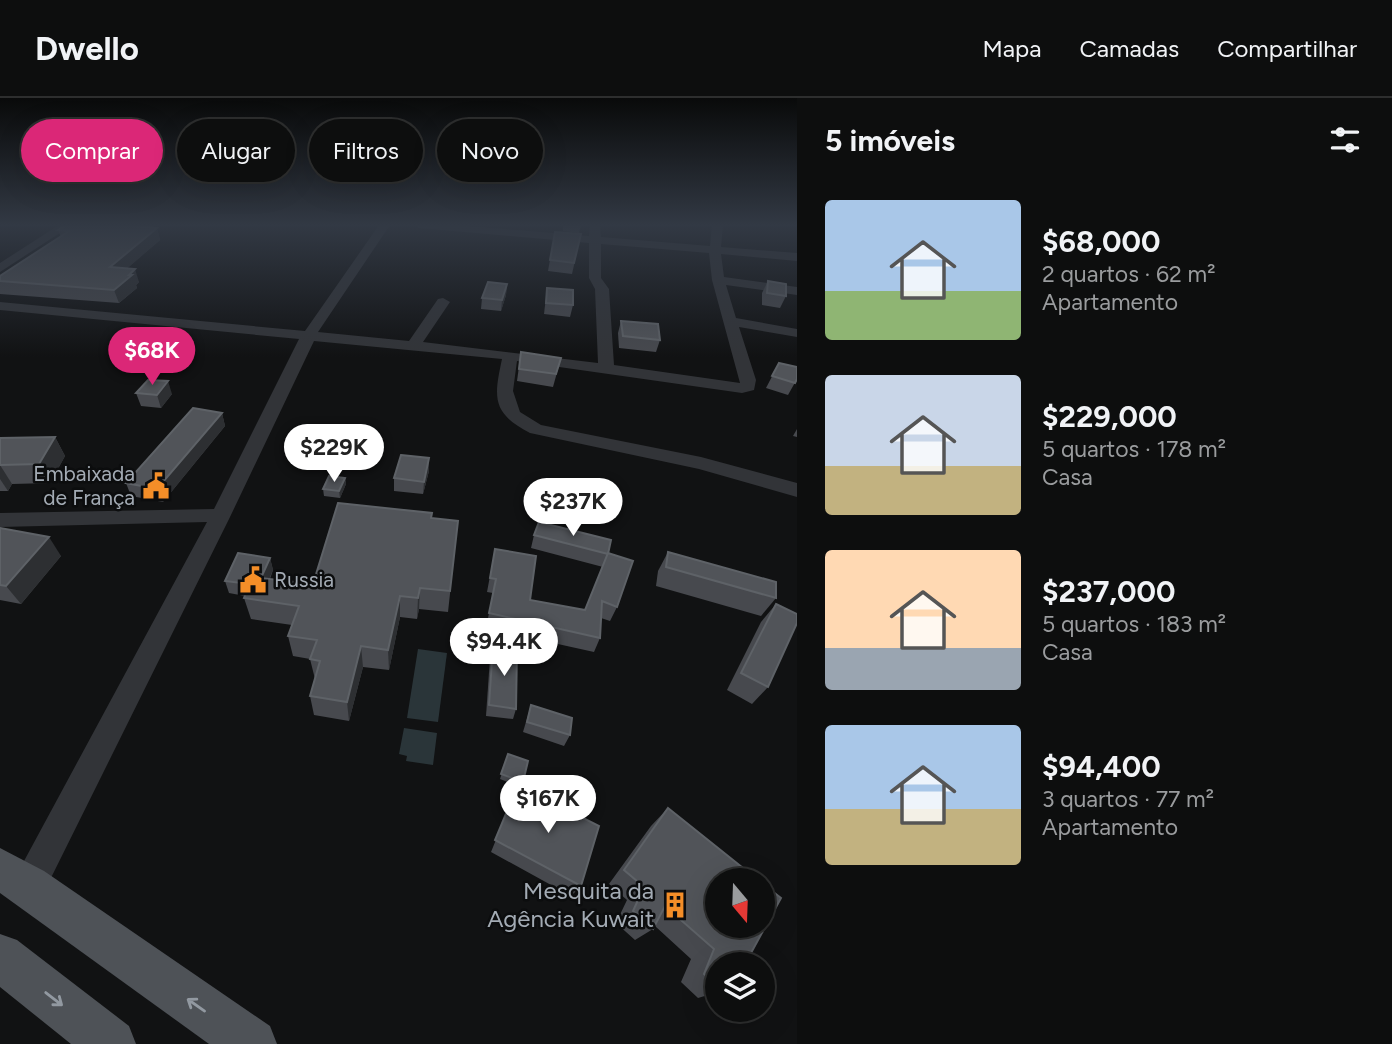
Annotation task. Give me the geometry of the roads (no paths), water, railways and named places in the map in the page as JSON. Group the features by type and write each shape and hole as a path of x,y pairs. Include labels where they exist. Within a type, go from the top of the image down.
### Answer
{"main road":[{"path":"14,878 252,1044"},
{"path":"0,957 111,1044"}],"street":[{"path":"14,878 220,517 309,335 354,269"},
{"path":"595,269 595,278 602,289 606,366"},
{"path":"0,306 510,355 606,366 743,388 748,386 748,380 717,269"},
{"path":"718,280 797,291"},
{"path":"414,345 443,302"},
{"path":"732,321 797,333"},
{"path":"510,355 505,405 510,415 520,423 536,429 701,463 797,490"},
{"path":"0,520 204,514 220,517"}],"place":[{"name":"Embaixada de França","path":"156,486"},
{"name":"Russia","path":"253,580"},
{"name":"Mesquita da Agência Kuwait","path":"675,905"}]}
